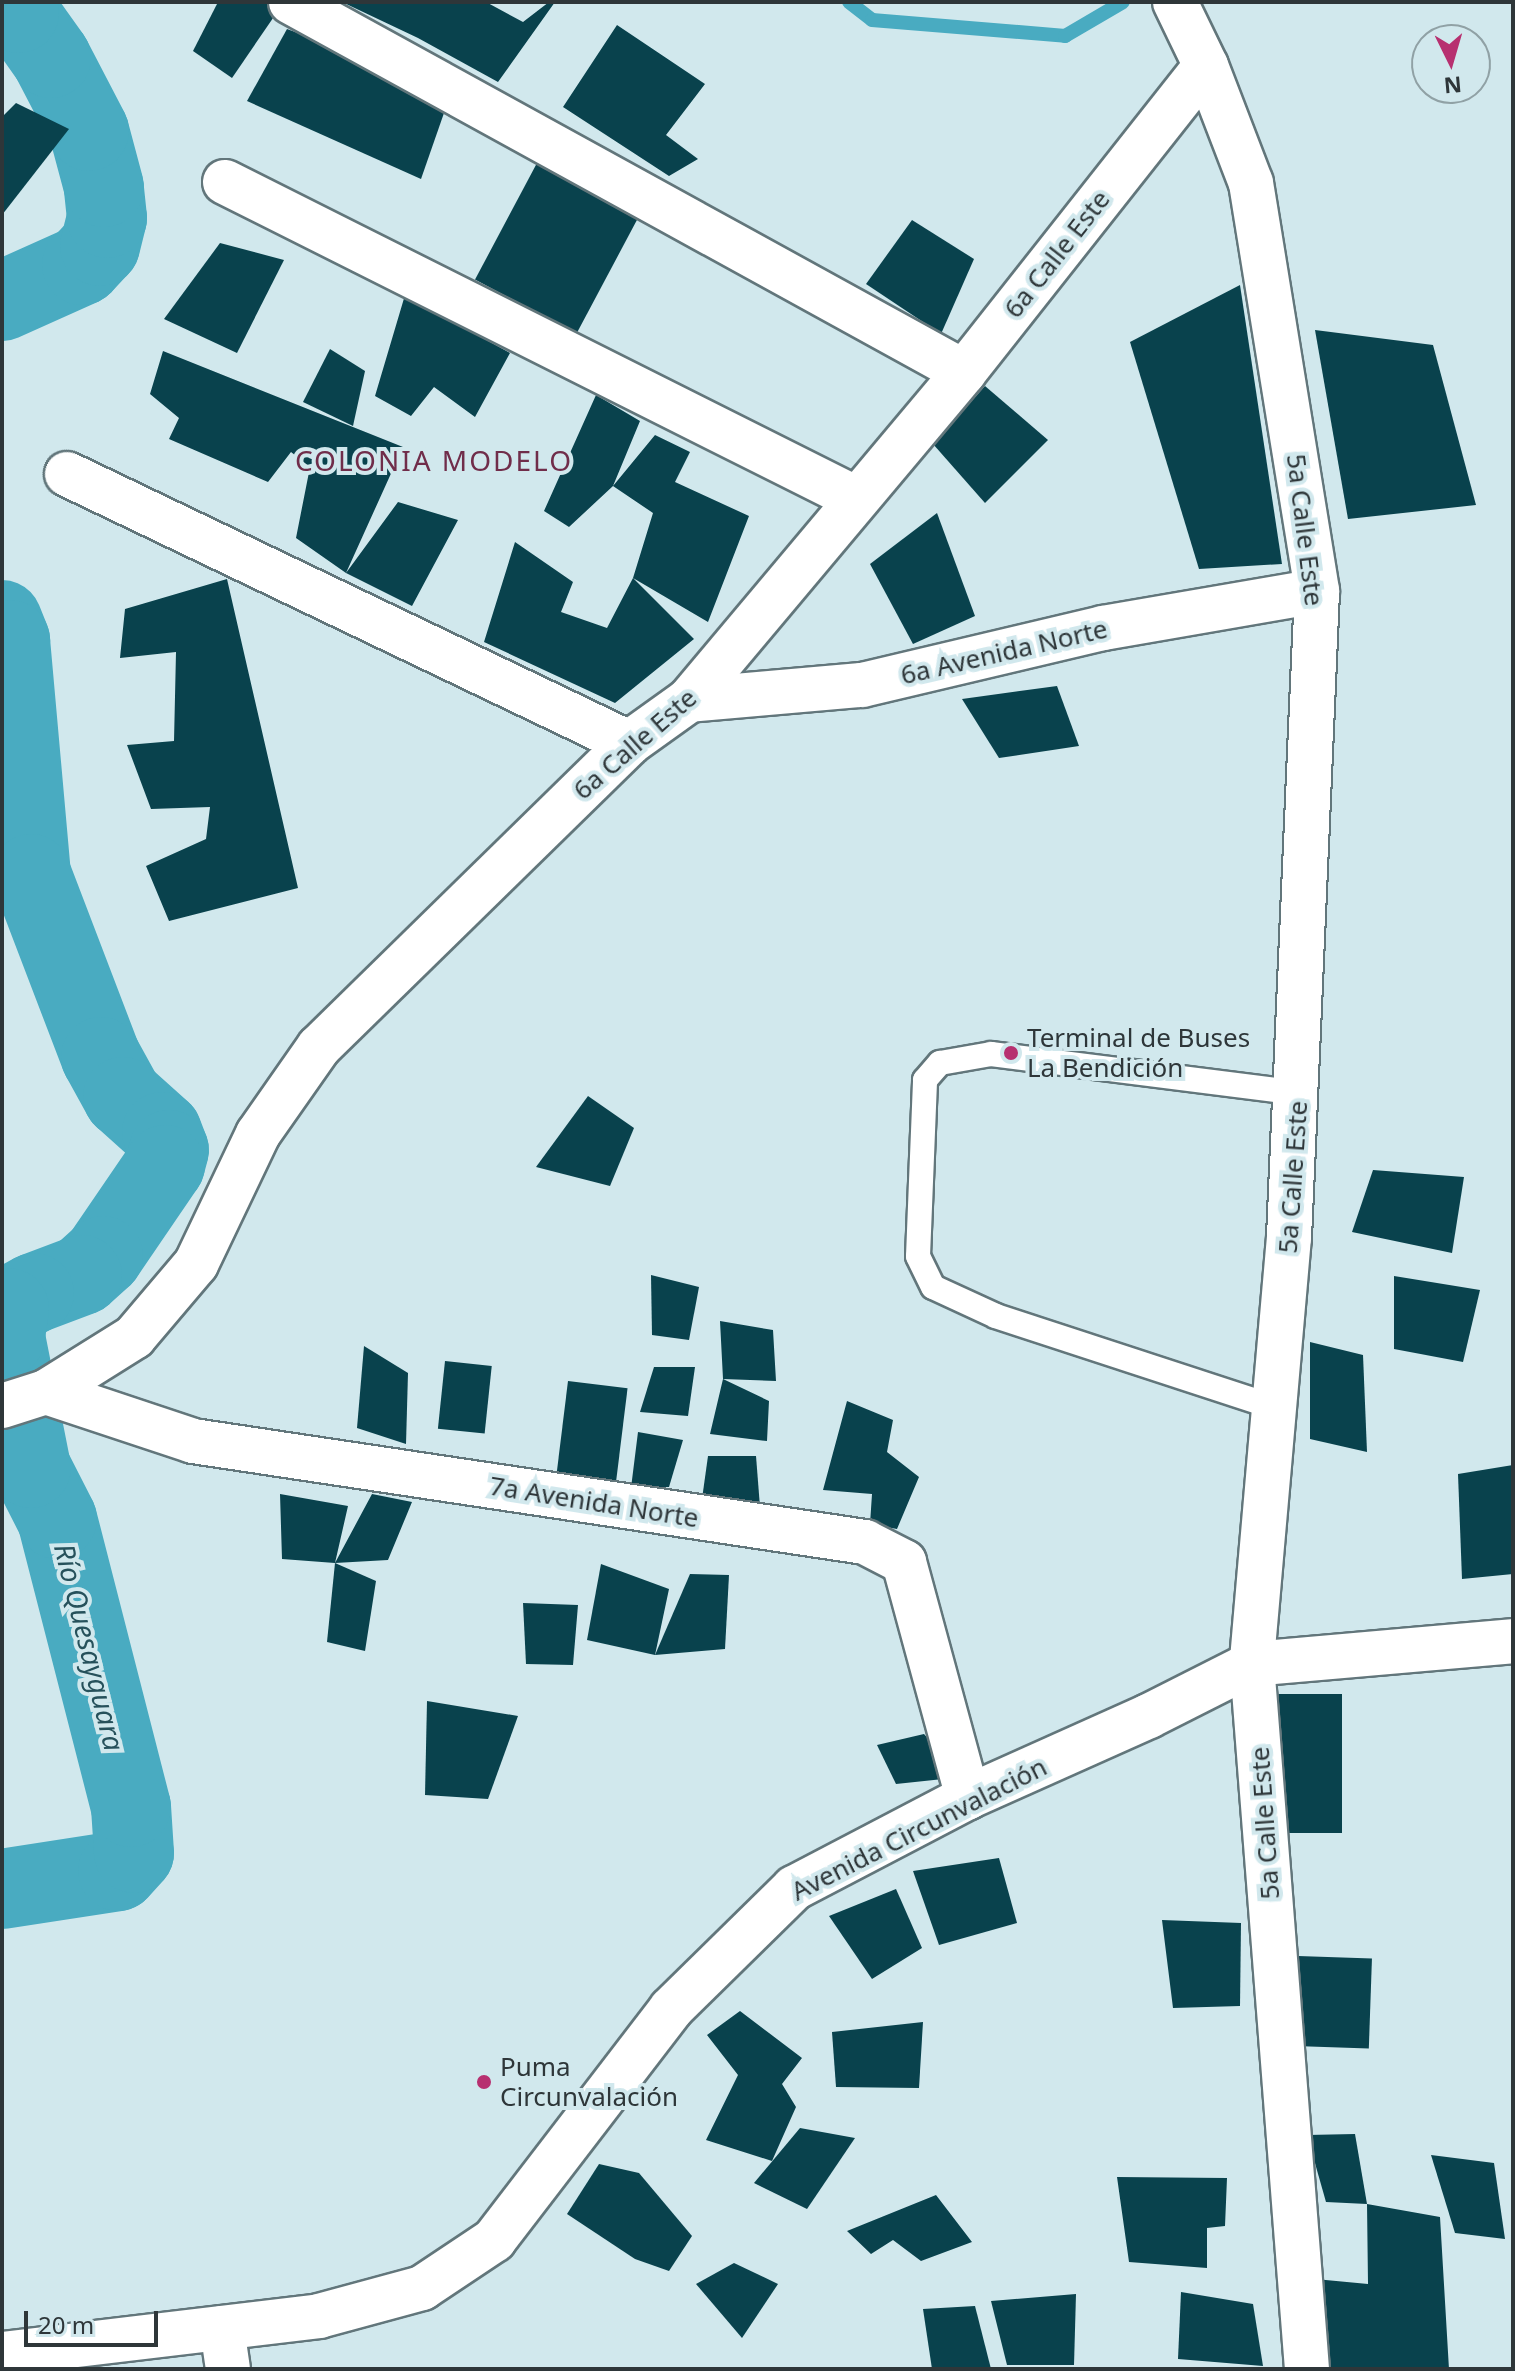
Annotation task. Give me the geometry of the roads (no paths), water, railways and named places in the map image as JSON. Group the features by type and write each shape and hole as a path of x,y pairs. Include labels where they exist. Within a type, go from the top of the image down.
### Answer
{"street":[{"path":"291,2 964,372"},
{"name":"5a Calle Este","path":"1175,2 1206,66 1251,183 1317,591 1298,1093 1252,1664 1307,2369"},
{"name":"6a Calle Este","path":"2,1406 46,1392 134,1337 196,1264 258,1134 319,1047 629,743 689,700 855,498 964,372 1206,66"},
{"path":"225,182 855,498"},
{"path":"67,474 629,743"},
{"name":"6a Avenida Norte","path":"689,700 862,685 1103,628 1317,591"},
{"name":"7a Avenida Norte","path":"46,1392 193,1441 865,1542 904,1562 968,1797"},
{"name":"Avenida Circunvalación","path":"2,2354 225,2348 319,2316 422,2288 494,2240 671,2009 794,1888 968,1797 1149,1716 1252,1664 1513,1641"}],"lane":[{"path":"1274,1407 996,1316 933,1287 918,1256 925,1080 940,1063 991,1054 1298,1093"}],"waterway":[{"path":"2,301 82,265 100,246 107,218 104,187 89,131 51,58 19,13 6,2"},
{"path":"849,2 872,20 1065,36 1123,2"},
{"path":"2,620 10,640 31,874 101,1057 123,1097 162,1132 169,1150 165,1165 103,1256 82,1275 34,1293 2,1311"},
{"name":"Río Quesayguara","path":"2,1889 118,1871 134,1853 131,1807 57,1519 31,1468 5,1337 9,1308"}],"place":[{"name":"Terminal de Buses La Bendición","path":"1011,1053"},
{"name":"Puma Circunvalación","path":"484,2082"}],"district":[{"name":"COLONIA MODELO","path":"434,460"}]}
